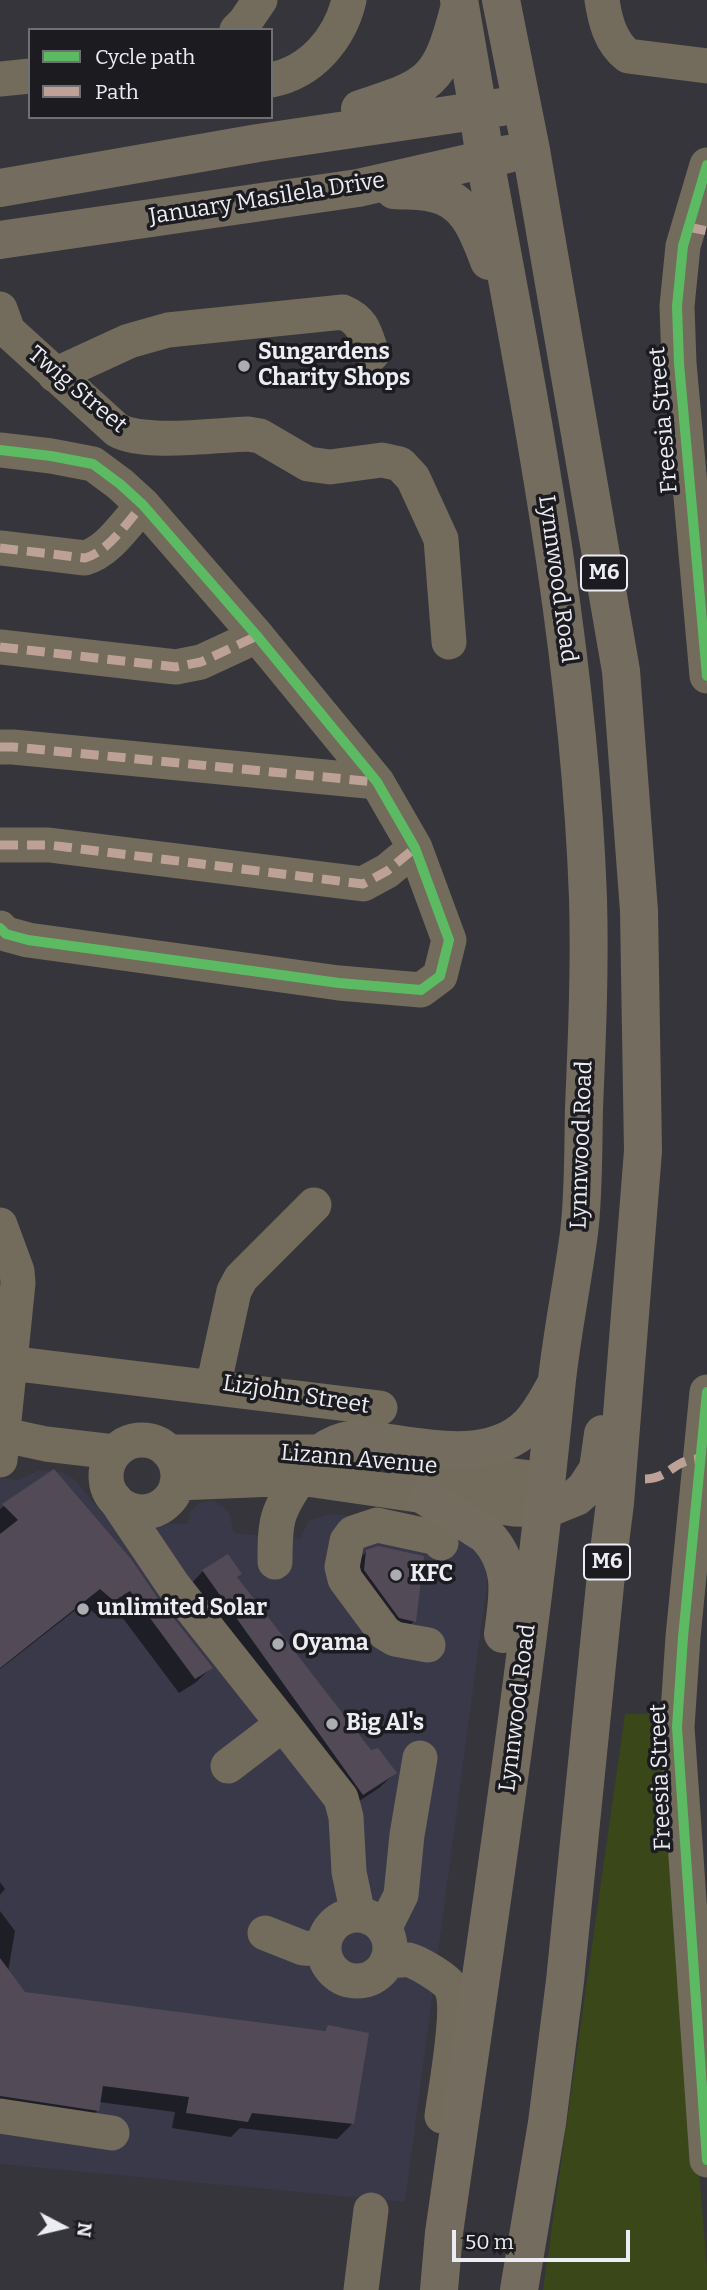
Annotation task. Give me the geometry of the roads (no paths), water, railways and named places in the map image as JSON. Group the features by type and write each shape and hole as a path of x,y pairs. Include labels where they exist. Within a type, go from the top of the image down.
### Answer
{"main road":[{"name":"Lynnwood Road","path":"501,0 531,150 621,671 639,911 643,1151 615,1503 565,1981 547,2123 519,2290"},
{"name":"Lynnwood Road","path":"439,2290 446,2220 498,1863 557,1383 580,1228 588,1006 588,902 583,796 567,635 543,477 485,160 460,2"},
{"path":"258,143 408,93 434,75 449,47 460,2"},
{"path":"0,188 258,143 478,110 523,107"},
{"name":"January Masilela Drive","path":"0,240 358,188 531,150"},
{"path":"358,188 434,193 463,209 475,225 489,260 523,366"},
{"path":"584,1489 598,1469 604,1425 639,1000"},
{"path":"311,1465 337,1441 356,1440 444,1449 484,1448 511,1439 528,1426 542,1409 557,1383"},
{"path":"545,1495 584,1489 590,1491 599,1501 607,1514 606,1575"},
{"path":"428,1498 486,1535 494,1542 506,1564 508,1593 492,1723 490,1765 498,1863"}],"street":[{"path":"239,28 260,0"},
{"path":"273,80 308,64 328,47 345,19 349,0"},
{"path":"602,0 605,19 614,40 628,56 707,65"},
{"path":"0,79 28,76"},
{"name":"Freesia Street","path":"707,164 697,229 683,246 677,306 679,363 707,676"},
{"name":"Twig Street","path":"0,309 8,331 117,430 133,436 248,434 260,436 308,464 330,467 382,460 400,464 413,478 441,539 449,642"},
{"path":"55,374 129,341 168,330 343,312 355,317 364,330 372,354"},
{"path":"0,450 93,464 143,505 257,636 377,782 415,848 449,940 440,976 421,990 339,983 28,940 6,934 0,928"},
{"path":"0,548 85,558 100,552 143,505"},
{"path":"0,648 176,667 201,662 257,636"},
{"path":"0,747 377,782"},
{"path":"0,845 49,845 363,884 387,871 415,848"},
{"name":"Lizjohn Street","path":"314,1205 241,1278 234,1292 213,1387 380,1408"},
{"path":"0,1225 19,1283 1,1443 46,1444 114,1452"},
{"path":"9,1363 213,1387"},
{"name":"Freesia Street","path":"707,1392 683,1637 692,1729 707,2160"},
{"path":"173,1585 168,1543 171,1479 160,1444 149,1440 136,1440 124,1444 114,1452 108,1464 106,1476 111,1494 173,1585 341,1798 346,1817 349,1872 376,1935 375,1975 360,1981 348,1980 337,1974 329,1965 324,1949 331,1927 340,1919 376,1935 409,1960 450,1985 454,1998 453,2033 423,2266 425,2290"},
{"path":"46,1444 111,1494 121,1505 140,1512 159,1508 171,1479"},
{"path":"242,1480 255,1521 275,1562 275,1527 286,1497 311,1465"},
{"name":"Lizann Avenue","path":"171,1479 311,1465 545,1495"},
{"name":"Lizann Avenue","path":"171,1479 242,1480 311,1465 428,1498 514,1509 545,1495"},
{"path":"428,1645 395,1639 385,1633 345,1579 342,1567 349,1536 377,1525 437,1538 441,1543"},
{"path":"228,1766 283,1724"},
{"path":"376,1935 401,1895 407,1835 420,1758"},
{"path":"265,1933 303,1948 324,1949"},
{"path":"0,2116 112,2133"},
{"path":"361,2290 371,2210"}],"place":[{"name":"Sungardens Charity Shops","path":"244,366"},
{"name":"KFC","path":"396,1575"},
{"name":"unlimited Solar","path":"83,1609"},
{"name":"Oyama","path":"278,1644"},
{"name":"Big Al's","path":"332,1724"}]}
